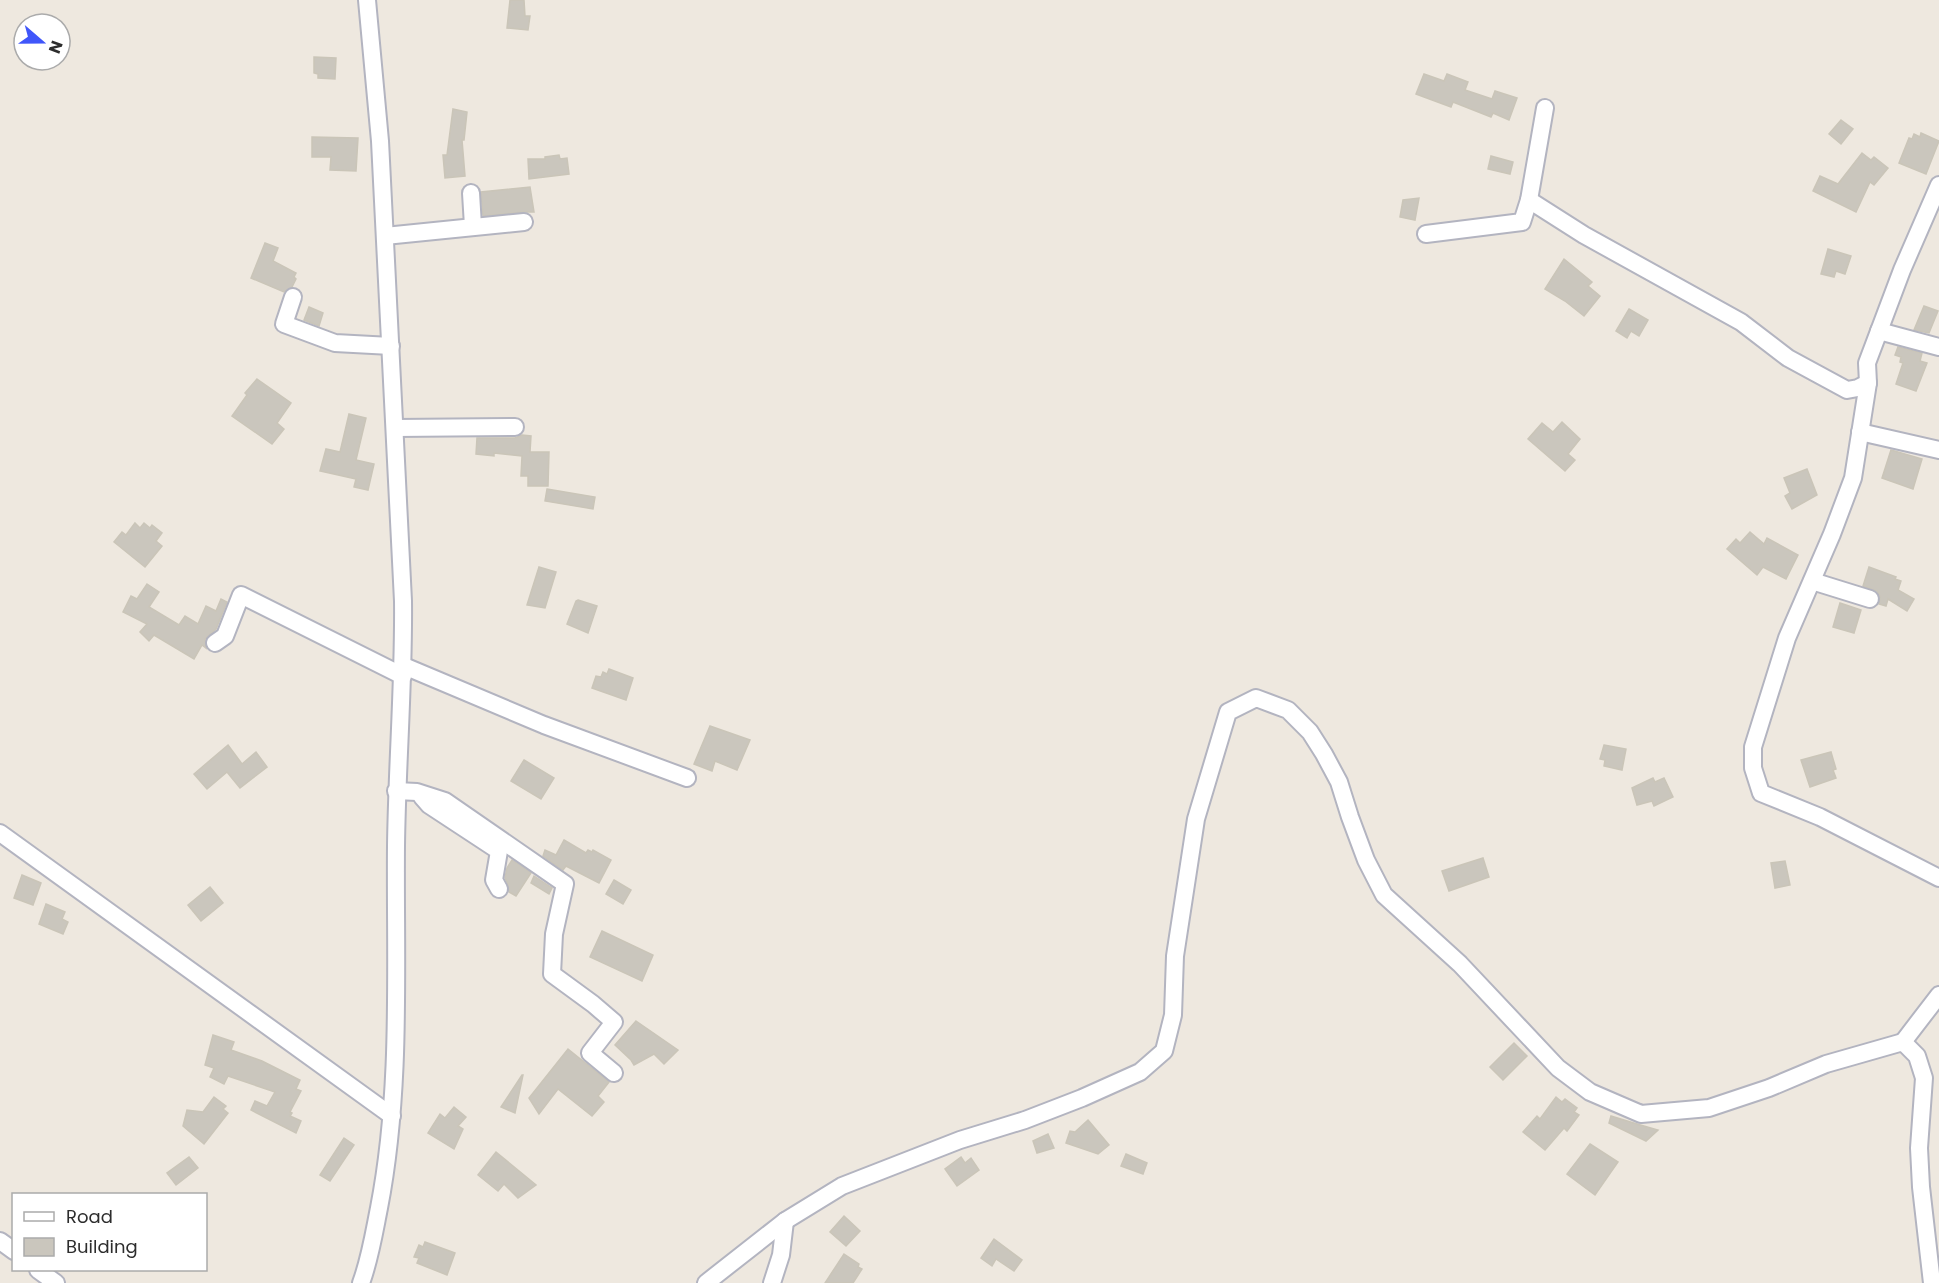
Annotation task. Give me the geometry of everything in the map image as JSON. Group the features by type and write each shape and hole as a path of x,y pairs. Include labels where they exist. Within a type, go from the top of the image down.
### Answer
{"street":[{"path":"361,1283 368,1264 385,1175 392,1116 396,791 403,671 403,601 391,346 380,141 367,0"},
{"path":"1426,234 1522,222 1529,200 1545,108"},
{"path":"1939,185 1902,270 1867,363 1868,383 1853,478 1787,638 1753,747 1753,768 1761,793 1820,817 1939,878"},
{"path":"471,193 473,226"},
{"path":"1529,200 1584,235 1741,322 1788,358 1837,385 1847,390 1868,383"},
{"path":"385,236 524,222"},
{"path":"293,297 284,324 335,343 391,346"},
{"path":"1879,331 1939,347"},
{"path":"395,428 515,427"},
{"path":"1860,432 1939,450"},
{"path":"1812,580 1870,599"},
{"path":"215,644 225,636 241,595 403,671 687,778"},
{"path":"706,1283 785,1221 852,1182 960,1140 1026,1120 1082,1098 1140,1072 1164,1051 1173,1015 1175,956 1196,819 1228,712 1256,698 1288,710 1310,732 1324,753 1339,782 1366,860 1384,895 1460,963 1558,1068 1590,1092 1641,1114 1709,1108 1769,1088 1826,1064 1903,1042 1939,995"},
{"path":"396,791 417,792 445,801 565,884 554,934 552,974 614,1022 590,1053 614,1073"},
{"path":"417,792 429,805 499,851 494,880 500,889"},
{"path":"0,833 392,1116"},
{"path":"1903,1042 1917,1056 1924,1078 1919,1148 1932,1283"},
{"path":"772,1283 781,1255 785,1221"},
{"path":"41,1271 56,1283"}],"building":[{"path":"510,0 524,0 525,16 530,16 528,30 507,28"},
{"path":"314,57 336,58 335,79 318,78 318,74 314,73"},
{"path":"1424,74 1444,81 1447,74 1468,82 1465,90 1492,99 1495,91 1517,98 1509,120 1493,113 1491,117 1453,102 1451,107 1416,94"},
{"path":"453,109 467,112 464,140 462,140 465,176 445,178 443,155 447,155"},
{"path":"1841,120 1853,129 1841,144 1829,134"},
{"path":"1921,133 1939,141 1926,174 1899,163 1909,138 1912,139 1914,134 1920,137"},
{"path":"312,137 358,138 356,171 330,170 331,157 312,157"},
{"path":"1862,153 1871,160 1874,157 1888,168 1874,185 1870,182 1856,212 1813,191 1820,176 1838,184"},
{"path":"559,155 560,159 567,158 569,174 529,179 528,159 545,159 545,157"},
{"path":"1491,156 1513,162 1510,174 1488,169"},
{"path":"530,187 534,212 483,216 481,192"},
{"path":"1419,198 1415,220 1400,217 1403,200"},
{"path":"265,243 278,248 273,261 296,273 292,287 284,292 251,278"},
{"path":"1828,249 1851,256 1845,274 1836,271 1834,277 1821,274"},
{"path":"1564,259 1592,282 1588,286 1600,296 1584,316 1545,289"},
{"path":"1924,306 1938,311 1929,333 1914,330"},
{"path":"309,307 323,313 319,326 304,320"},
{"path":"1629,309 1648,320 1639,336 1631,331 1627,338 1616,331"},
{"path":"1898,347 1922,353 1920,361 1927,363 1916,391 1896,384 1903,363 1900,362 1901,357 1895,355"},
{"path":"257,379 291,403 277,423 284,429 272,444 232,416 247,395 245,393"},
{"path":"349,414 366,418 356,460 374,464 368,490 354,487 356,479 320,471 326,449 340,452"},
{"path":"1562,422 1580,439 1568,454 1575,460 1565,471 1528,439 1542,423 1553,432"},
{"path":"522,435 531,436 530,452 549,452 548,486 528,486 528,476 521,476 522,456 476,454 477,438 515,438"},
{"path":"1891,450 1922,459 1913,489 1882,478"},
{"path":"1807,469 1817,495 1792,509 1785,496 1790,493 1784,478"},
{"path":"547,489 595,497 593,509 545,501"},
{"path":"135,523 140,528 144,523 150,528 152,525 162,533 156,541 162,546 145,567 114,542 122,532 126,535"},
{"path":"1750,532 1764,544 1767,538 1798,555 1786,579 1763,567 1757,575 1727,549 1736,539 1740,543"},
{"path":"539,567 556,572 545,608 527,605"},
{"path":"1869,567 1901,581 1898,590 1914,599 1907,611 1888,599 1886,606 1879,604 1880,597 1877,591 1863,586"},
{"path":"147,584 159,592 149,607 179,625 185,616 198,624 206,606 216,611 221,599 227,602 216,629 205,639 206,648 202,645 194,659 154,635 149,641 140,632 147,624 123,612 131,596 137,599"},
{"path":"578,600 597,606 588,633 567,624"},
{"path":"1840,603 1861,610 1854,633 1833,627"},
{"path":"609,669 633,678 626,700 592,688 596,676 601,677 603,672 607,674"},
{"path":"710,726 750,740 737,770 715,761 712,771 694,764"},
{"path":"228,745 242,764 256,752 267,767 240,788 227,772 207,789 194,774"},
{"path":"1604,745 1626,749 1622,770 1604,766 1605,760 1600,759"},
{"path":"1831,752 1836,778 1810,787 1801,760"},
{"path":"524,760 554,778 541,799 511,781"},
{"path":"1653,778 1655,782 1664,778 1673,797 1654,806 1652,801 1637,805 1632,788"},
{"path":"564,840 586,853 588,850 592,852 593,850 611,860 599,883 566,866 563,870 543,856 545,850 556,855"},
{"path":"1483,858 1489,877 1449,891 1442,871"},
{"path":"512,860 531,873 516,896 509,892 505,878"},
{"path":"1785,861 1790,885 1775,888 1771,863"},
{"path":"22,875 41,883 33,905 14,898"},
{"path":"534,876 552,888 549,894 531,883"},
{"path":"614,880 631,890 623,904 606,894"},
{"path":"210,887 223,903 201,921 188,905"},
{"path":"46,904 65,912 62,919 68,922 63,934 39,924"},
{"path":"602,931 653,955 642,981 590,957"},
{"path":"636,1021 678,1050 664,1064 654,1054 634,1065 615,1045"},
{"path":"213,1035 234,1042 231,1050 262,1061 300,1080 296,1089 301,1091 290,1112 292,1113 290,1116 301,1121 296,1133 251,1110 255,1101 267,1106 275,1092 228,1076 224,1084 210,1077 214,1068 205,1065"},
{"path":"1514,1043 1527,1056 1503,1080 1490,1067"},
{"path":"568,1049 609,1082 598,1096 604,1102 592,1116 558,1089 539,1114 529,1098"},
{"path":"523,1075 515,1113 501,1107"},
{"path":"214,1097 226,1106 223,1109 228,1113 204,1144 183,1126 187,1110 203,1112"},
{"path":"1556,1097 1562,1102 1565,1099 1577,1108 1574,1112 1579,1115 1567,1131 1564,1128 1545,1150 1523,1132 1537,1116 1540,1119"},
{"path":"454,1107 466,1117 458,1126 463,1129 454,1149 428,1133 440,1114 445,1118"},
{"path":"1611,1116 1658,1130 1646,1141 1609,1123"},
{"path":"1088,1120 1109,1145 1098,1154 1066,1143 1070,1131 1075,1132"},
{"path":"1048,1134 1054,1148 1037,1153 1033,1141"},
{"path":"344,1138 354,1145 330,1181 320,1175"},
{"path":"1590,1144 1618,1162 1595,1195 1567,1174"},
{"path":"496,1152 536,1185 518,1198 504,1184 498,1191 478,1175"},
{"path":"1126,1154 1147,1163 1143,1174 1121,1166"},
{"path":"189,1157 198,1168 176,1185 167,1173"},
{"path":"961,1157 965,1163 971,1158 979,1170 957,1186 945,1169"},
{"path":"844,1216 860,1231 846,1246 830,1232"},
{"path":"994,1239 1022,1260 1014,1271 996,1259 992,1266 981,1258"},
{"path":"425,1242 455,1253 447,1275 417,1263 419,1258 414,1257 419,1245 423,1247"},
{"path":"844,1254 859,1264 858,1267 862,1269 853,1283 825,1283"}]}
